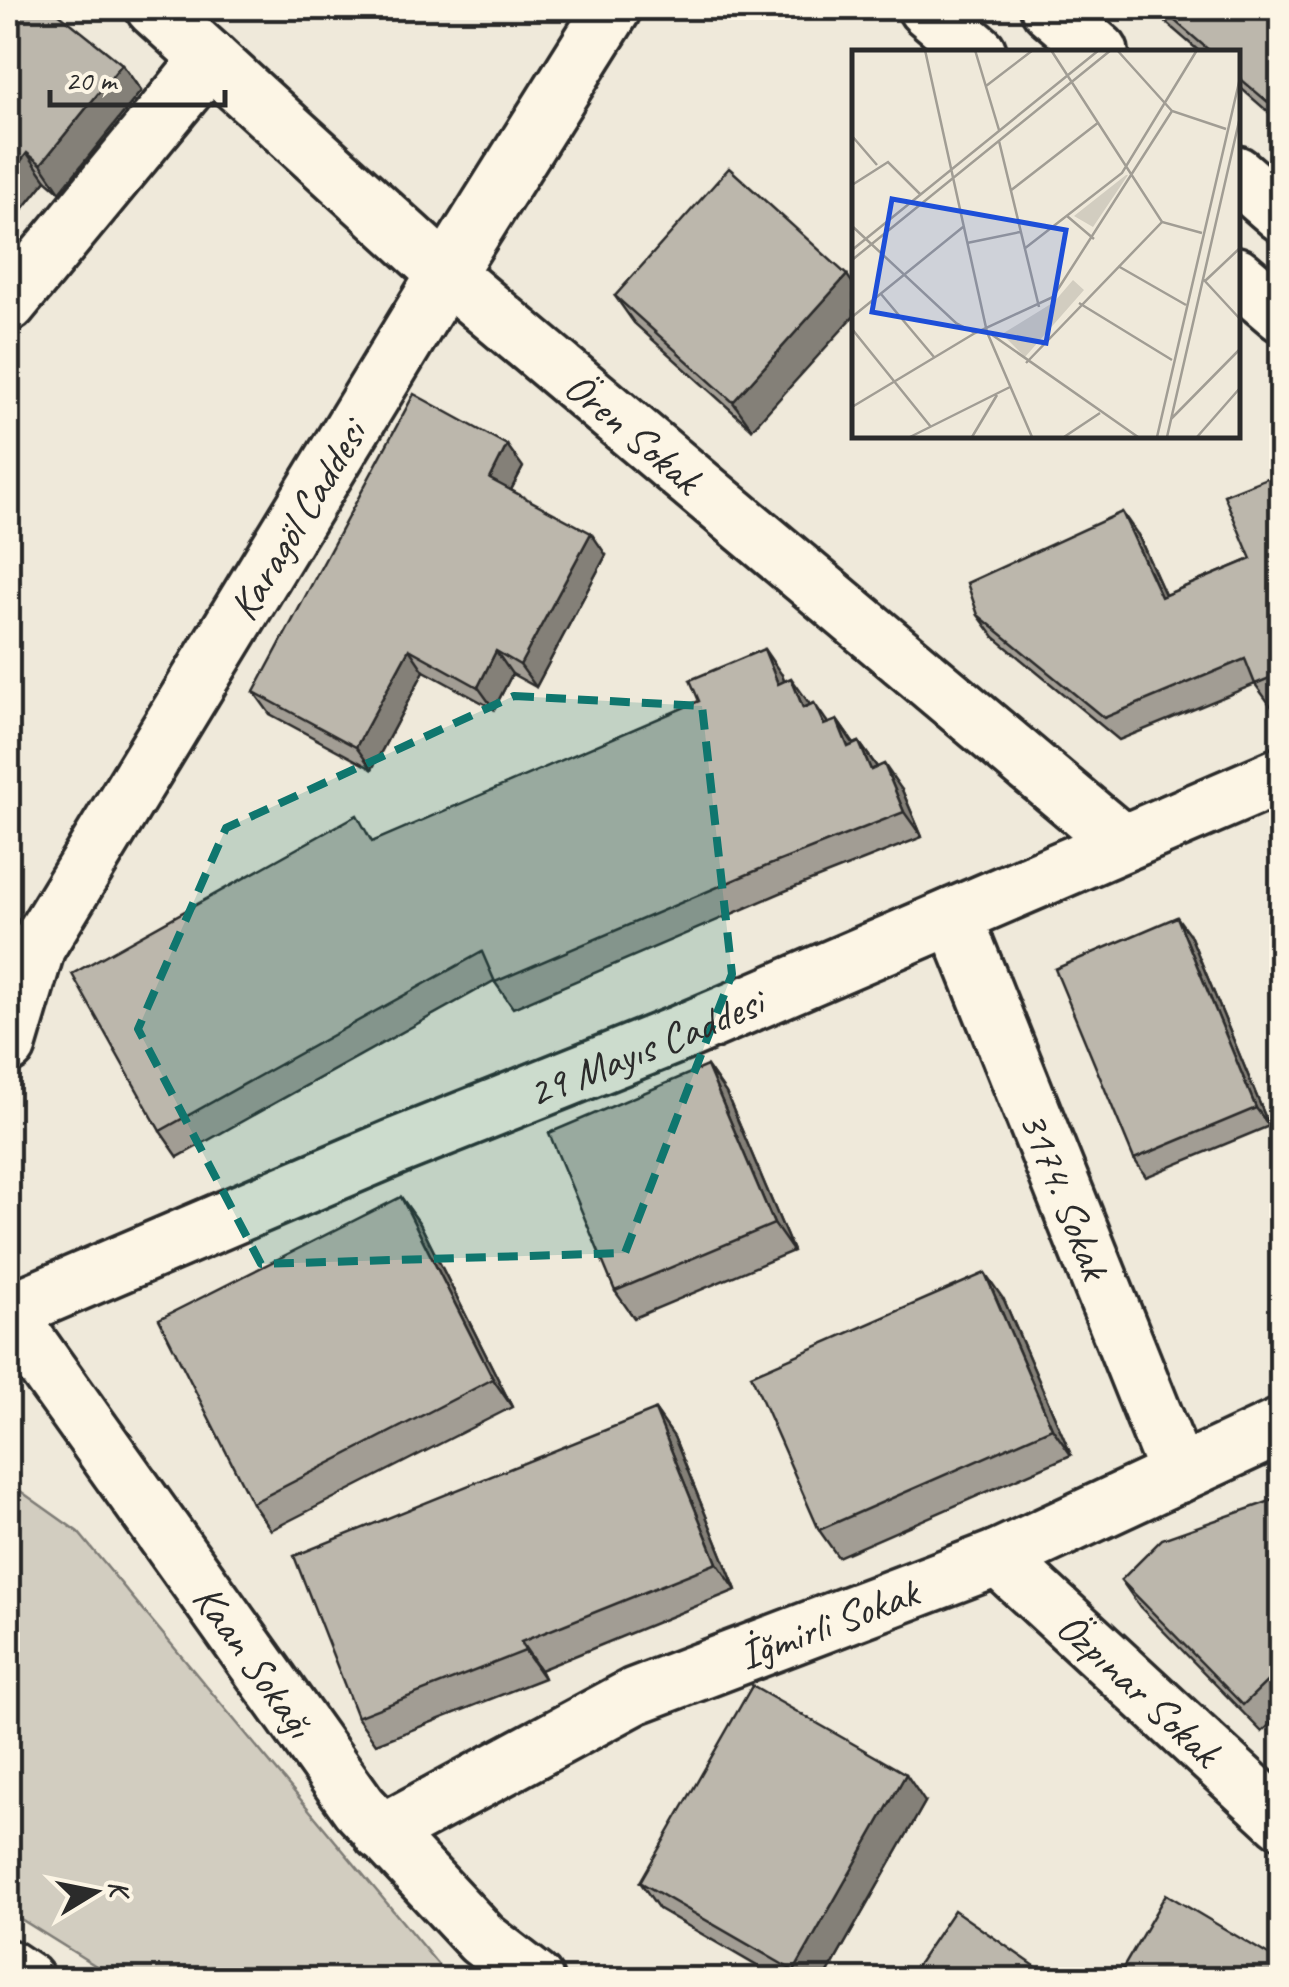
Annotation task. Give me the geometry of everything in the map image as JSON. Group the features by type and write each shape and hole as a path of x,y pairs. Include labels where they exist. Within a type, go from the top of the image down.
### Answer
{"street":[{"name":"Ören Sokak","path":"154,8 446,274 1122,844"},
{"name":"Karagöl Caddesi","path":"8,1045 38,947 446,274 613,8"},
{"path":"926,8 976,50"},
{"path":"1049,8 1098,50"},
{"path":"8,304 210,58"},
{"path":"1239,177 1282,214"},
{"path":"1239,278 1282,314"},
{"name":"29 Mayıs Caddesi","path":"8,1313 1282,775"},
{"name":"3174. Sokak","path":"954,916 1178,1475"},
{"name":"Kaan Sokağı","path":"8,1313 359,1808 482,1939 535,1980"},
{"name":"İğmirli Sokak","path":"381,1833 635,1696 998,1558 1282,1426"},
{"name":"Özpınar Sokak","path":"998,1558 1282,1820"},
{"path":"8,1968 26,1980"}],"highlighted area":[{"path":"514,696 702,706 732,974 625,1253 261,1264 138,1029 226,828"}],"shaded area":[{"path":"9,1483 78,1532 450,1979 117,1979 8,1911"}],"building":[{"path":"8,8 52,8 122,64 41,164 27,153 8,177"},
{"path":"1160,8 1282,8 1282,114 1239,78 1239,50 1209,50"},
{"path":"729,168 847,275 733,402 615,296"},
{"path":"414,394 507,445 490,479 591,533 520,665 496,651 478,687 409,649 356,747 254,692"},
{"path":"1282,472 1282,673 1255,684 1245,659 1104,718 978,615 967,583 1122,512 1161,597 1251,559 1224,495"},
{"path":"764,649 778,684 791,678 803,708 814,703 824,725 837,720 848,747 859,742 871,770 884,764 904,812 495,982 482,952 160,1131 72,974 357,815 372,842 699,701 690,680"},
{"path":"1177,917 1256,1108 1134,1159 1055,969"},
{"path":"707,1066 774,1224 615,1291 549,1133"},
{"path":"401,1197 493,1379 252,1503 159,1319"},
{"path":"985,1273 1052,1428 819,1530 751,1375"},
{"path":"655,1410 717,1563 521,1642 525,1651 357,1717 294,1556"},
{"path":"1282,1497 1282,1667 1243,1705 1121,1580 1162,1539"},
{"path":"752,1686 906,1774 794,1971 640,1882"},
{"path":"1166,1894 1282,1963 1282,1980 1116,1980"},
{"path":"954,1910 1055,1980 907,1980"}]}
